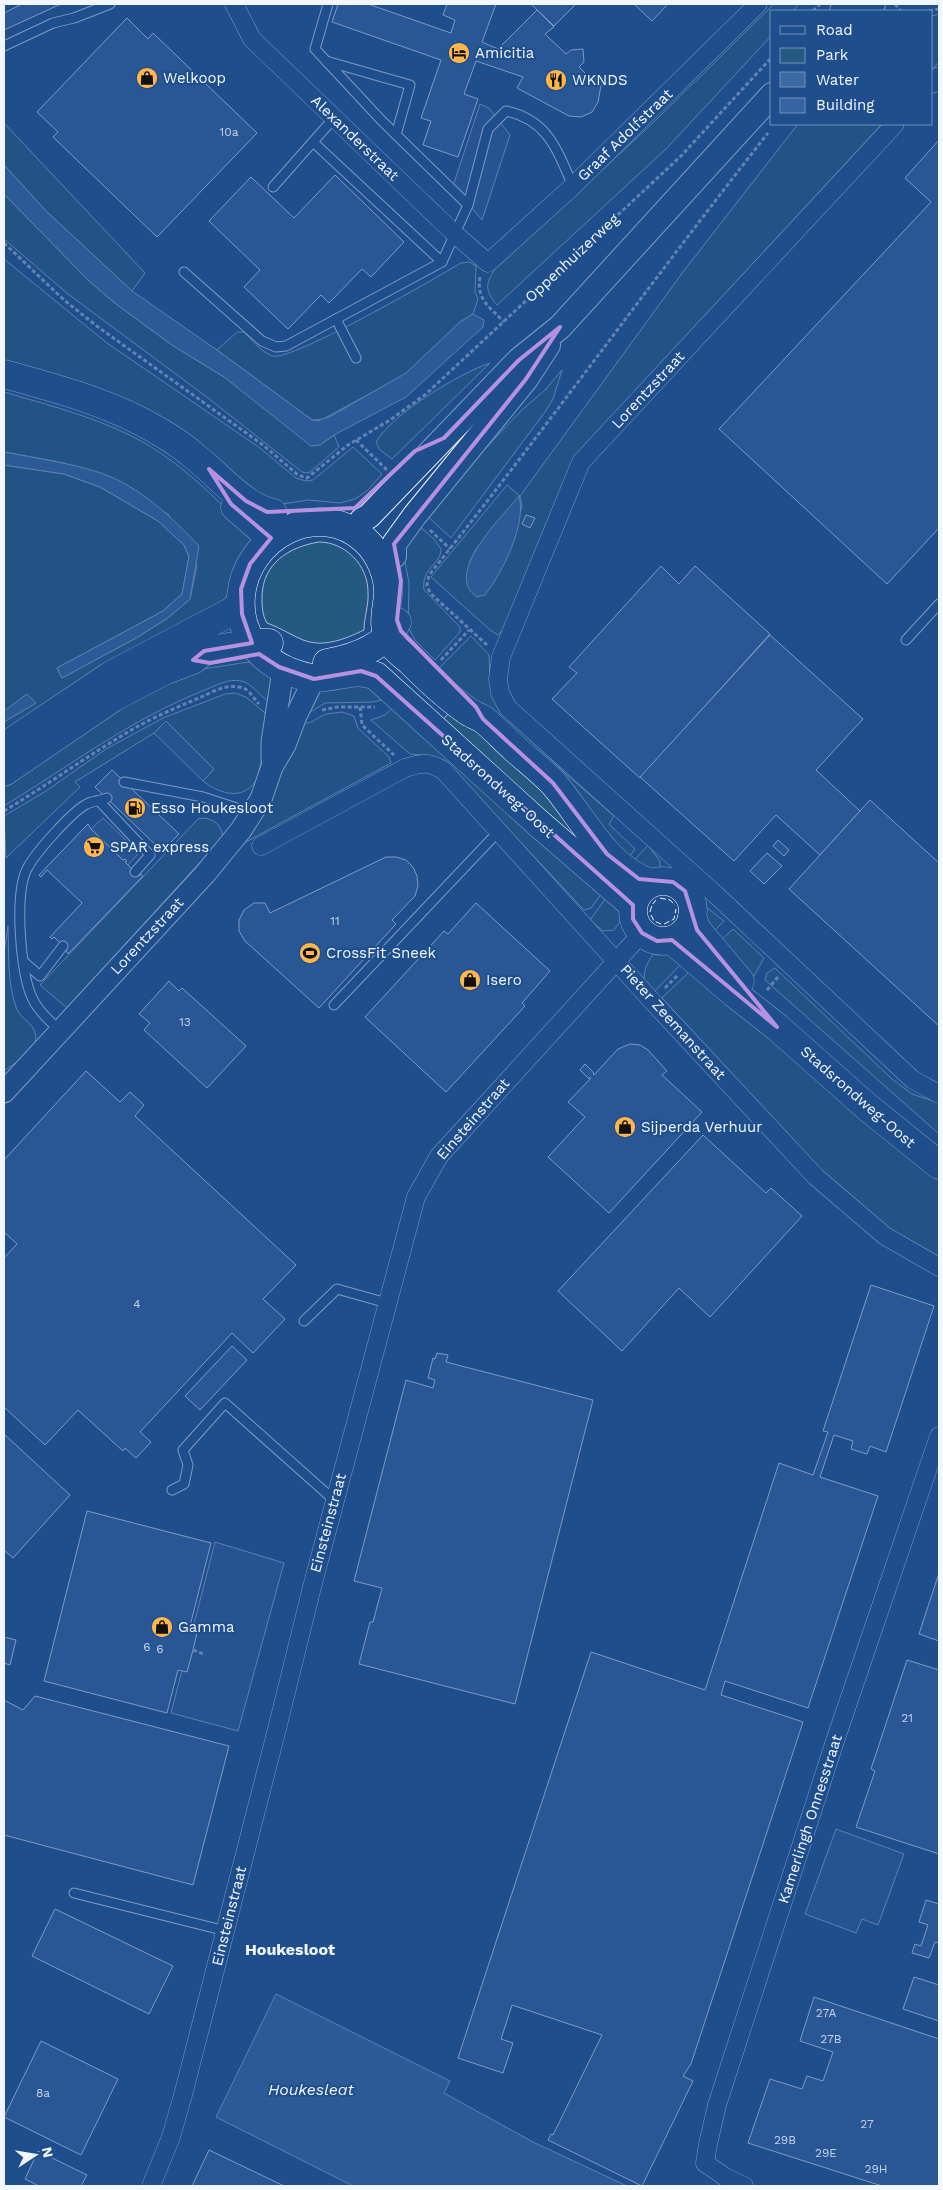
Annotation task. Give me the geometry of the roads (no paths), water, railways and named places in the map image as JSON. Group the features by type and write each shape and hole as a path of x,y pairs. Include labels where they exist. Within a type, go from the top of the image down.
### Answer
{"main road":[{"path":"4,374 80,396 121,411 167,436 209,469 231,504 266,533 275,524 310,522 334,524 369,516 519,360 560,327 770,97"},
{"path":"394,556 394,544 526,379 560,327"},
{"path":"4,772 114,697 164,671 193,660 204,652 264,655 317,671 376,646 393,628 402,594 400,575 394,556 381,536 351,520"},
{"path":"351,520 374,550 383,566 388,590 384,626 393,628"},
{"path":"264,655 244,626 240,603 244,576 275,524"},
{"path":"4,747 111,674 234,610 240,603"},
{"name":"Stadsrondweg-Oost","path":"393,628 400,631 476,707 482,719 553,783 593,839 607,854 639,879 650,883"},
{"path":"264,655 269,643 317,671"},
{"name":"Stadsrondweg-Oost","path":"317,671 361,672 376,676 536,822 633,905"},
{"path":"667,881 682,887 691,900 692,917 686,930 672,940 657,941 642,933 633,919 633,905 637,894 650,883 667,881"},
{"name":"Stadsrondweg-Oost","path":"692,917 697,930 777,1027"},
{"name":"Stadsrondweg-Oost","path":"672,940 777,1027 866,1106 939,1165"}],"street":[{"name":"Alexanderstraat","path":"234,4 252,39 456,235 488,263"},
{"name":"Graaf Adolfstraat","path":"488,263 573,186 749,7"},
{"name":"Lorentzstraat","path":"894,125 582,462 501,657 498,679 500,693 508,708 715,894 913,1080 939,1094"},
{"name":"Lorentzstraat","path":"264,655 282,676 272,742 272,767"},
{"name":"Lorentzstraat","path":"4,1092 205,874 241,830 260,799 272,767 285,745 317,671"},
{"name":"Pieter Zeemanstraat","path":"260,846 414,765 431,763 443,770 582,925 617,960 652,1001 816,1177 885,1236 939,1267"},
{"name":"Einsteinstraat","path":"152,2186 175,2120 226,1931 334,1500 416,1197 439,1156 642,933"},
{"name":"Kamerlingh Onnesstraat","path":"744,2186 725,2177 705,2163 717,2106 832,1751 939,1436"}],"lane":[{"path":"4,46 53,23 74,18 110,4"},
{"path":"328,4 315,49 396,135 468,205"},
{"path":"325,60 410,85 396,135"},
{"path":"184,272 262,341 276,347 286,346 442,262 456,235 468,205 488,129 506,111 523,115 540,126 556,149 573,186"},
{"path":"272,187 334,118"},
{"path":"313,142 442,262"},
{"path":"336,319 356,358"},
{"path":"906,640 939,604"},
{"path":"124,782 203,797 252,813"},
{"path":"60,1030 46,1017 31,996 24,962 19,905 26,868 48,840 85,804 102,800 150,855 135,872"},
{"path":"334,1005 499,831"},
{"path":"24,962 40,976 63,946"},
{"path":"304,1322 337,1288 387,1303"},
{"path":"172,1490 184,1484 188,1465 183,1450 225,1403 334,1500"},
{"path":"74,1893 226,1931"}],"water":[{"path":"4,165 46,211 132,291 217,350 312,420 318,421 331,416 406,373 460,322 473,314 484,320 483,327 406,397 334,435 320,445 311,446 224,377 172,345 116,304 89,281 4,194"},
{"path":"4,452 101,473 129,486 154,504 178,524 199,546 190,599 168,618 136,638 62,678 57,668 163,611 182,594 189,556 184,545 158,521 100,487 64,474 4,465"},
{"path":"519,496 521,507 519,520 511,548 492,586 485,595 477,597 468,587 467,574 471,560 489,531"},
{"path":"27,694 36,703 4,722 4,711"},
{"name":"Houkesleat","path":"276,1994 450,2081 444,2093 533,2142 627,2186 353,2186 216,2117"}],"place":[{"name":"Amicitia","path":"459,53"},
{"name":"Welkoop","path":"147,78"},
{"name":"WKNDS","path":"556,80"},
{"name":"Esso Houkesloot","path":"135,808"},
{"name":"SPAR express","path":"94,847"},
{"name":"CrossFit Sneek","path":"310,953"},
{"name":"Isero","path":"470,980"},
{"name":"Sijperda Verhuur","path":"625,1127"},
{"name":"Gamma","path":"162,1627"}],"district":[{"name":"Houkesloot","path":"290,1949"}]}
